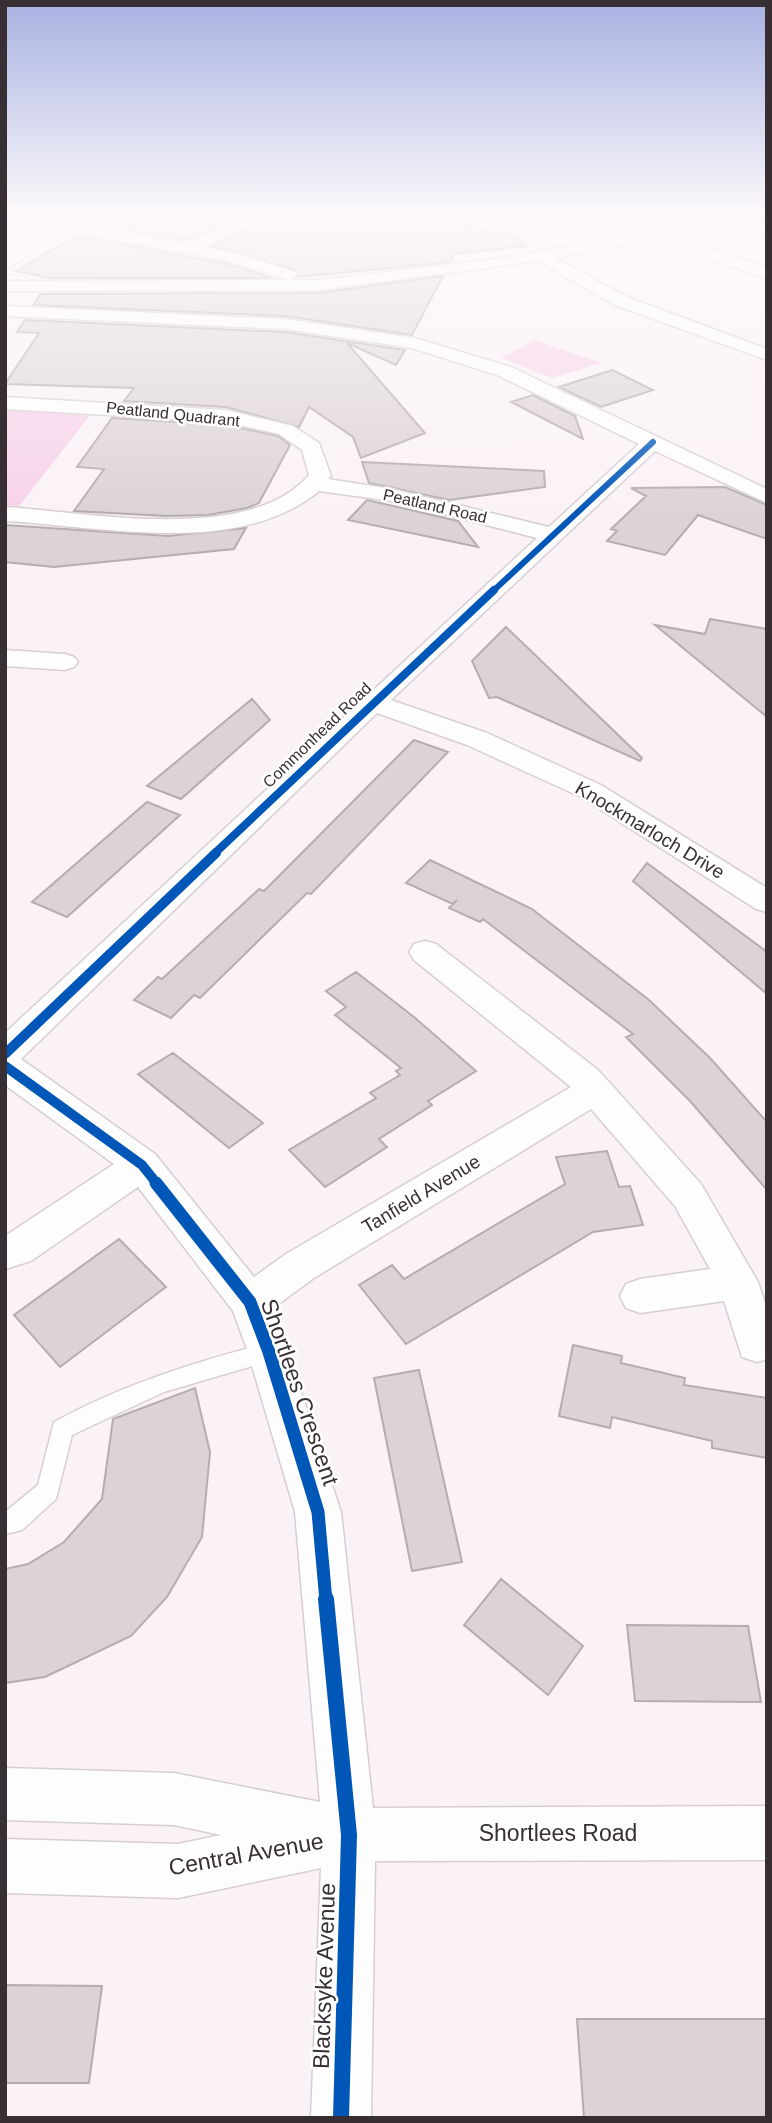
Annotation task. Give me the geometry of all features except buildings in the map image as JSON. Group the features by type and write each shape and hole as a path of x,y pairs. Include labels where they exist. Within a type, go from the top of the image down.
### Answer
{"street":[{"path":"114,316 285,324 415,343 504,370 767,497"},
{"path":"662,316 767,355"},
{"name":"Peatland Quadrant","path":"5,403 214,415 286,430 312,447 320,477 315,484"},
{"name":"Commonhead Road","path":"5,1054 373,703 653,442"},
{"path":"5,514 195,526 280,509 315,484"},
{"name":"Peatland Road","path":"315,484 392,495 553,535"},
{"path":"5,659 65,662"},
{"name":"Knockmarloch Drive","path":"373,703 477,739 591,791 767,902"},
{"path":"425,952 594,1090 688,1195 738,1282 757,1344"},
{"name":"Shortlees Crescent","path":"5,1066 142,1165 250,1302 269,1352 318,1512 349,1835"},
{"name":"Tanfield Avenue","path":"250,1302 300,1266 594,1090"},
{"path":"5,1253 17,1249 142,1165"},
{"path":"640,1296 738,1282"},
{"name":"Central Avenue","path":"5,1794 174,1799 349,1835"},
{"name":"Shortlees Road","path":"349,1835 767,1833"},
{"name":"Central Avenue","path":"5,1867 178,1871 349,1835"},
{"name":"Blacksyke Avenue","path":"341,2118 349,1835"}],"lane":[{"path":"5,1523 14,1522 48,1490 62,1429 112,1401 185,1373 269,1352"}],"shaded area":[{"path":"534,340 601,363 552,378 501,358"},
{"path":"5,410 91,414 19,506 5,505"}],"cycle path":[{"path":"5,1054 373,703 653,442"},
{"path":"5,1066 142,1165 250,1302 269,1352 318,1512 349,1835 341,2118"}]}
